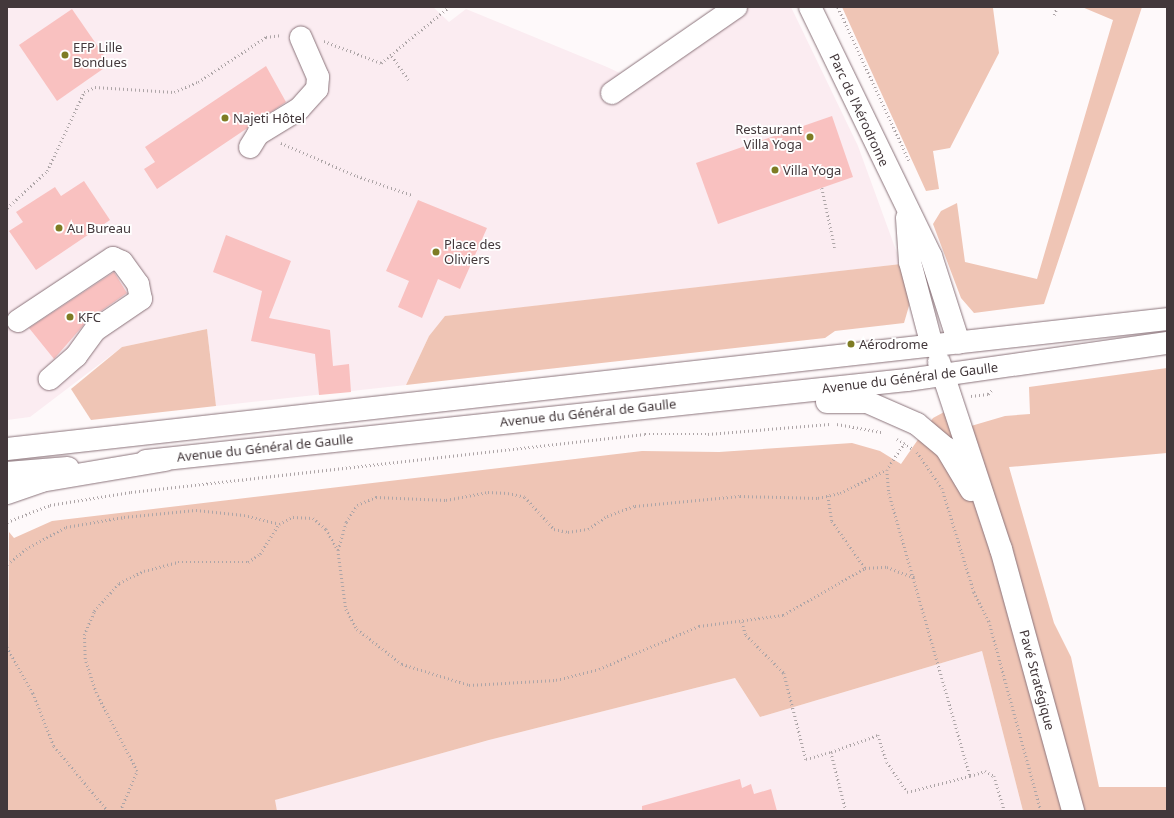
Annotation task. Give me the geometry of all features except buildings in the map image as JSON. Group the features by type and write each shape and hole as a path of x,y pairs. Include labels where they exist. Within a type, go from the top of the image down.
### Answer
{"main road":[{"path":"612,93 736,7"},
{"name":"Parc de l'Aérodrome","path":"810,7 907,213 939,275 959,343 953,374"},
{"path":"254,141 299,109 317,89 318,77 301,38"},
{"name":"Parc de l'Aérodrome","path":"907,213 910,262 932,346"},
{"path":"18,321 113,258 122,262 138,284 141,299 94,330 76,356 50,379"},
{"name":"Avenue du Général de Gaulle","path":"7,450 1167,319"},
{"name":"Avenue du Général de Gaulle","path":"7,473 165,460 665,404 953,374 1167,344"},
{"name":"Pavé Stratégique","path":"932,346 953,374 1073,811"},
{"path":"665,404 724,410 857,400 881,406 906,418 946,448 962,471 1017,606"},
{"path":"7,493 41,481 165,460"}],"path":[{"path":"7,208 47,171 84,92 95,87 174,92 198,82 266,37 284,35 318,39 381,63 392,56 449,7"},
{"path":"838,7 912,168"},
{"path":"1054,15 1057,7"},
{"path":"392,56 409,80"},
{"path":"254,141 412,195"},
{"path":"822,188 835,248"},
{"path":"7,522 35,509 96,497 614,437 708,434 832,424 887,434"},
{"path":"891,436 904,443 930,468 945,496 974,592 989,621 1041,811"},
{"path":"338,550 346,522 357,505 376,497 446,500 488,492 525,497 554,529 568,532 588,529 607,516 635,506 740,496 828,496 887,470 904,443"},
{"path":"887,470 889,493 915,578 970,776"},
{"path":"828,496 832,521 865,568"},
{"path":"7,564 29,547 66,527 124,517 196,510 244,515 279,524"},
{"path":"120,811 137,771 96,693 85,659 84,635 94,611 119,583 144,571 178,562 248,562 260,554 279,524 293,517 313,518 326,529 338,550 346,609 357,629 402,664 469,685 556,680 599,669 699,626 742,622 782,615 865,568 887,568 915,578"},
{"path":"742,622 746,635 784,674 806,759 831,752 878,735 887,762 907,792 985,771 994,776 1005,811"},
{"path":"7,647 33,693 54,746 108,811"},
{"path":"831,752 846,811"}],"shaded area":[{"path":"7,7 433,7 449,22 466,9 607,67 624,75 634,88 748,7 791,7 858,146 901,264 446,316 429,336 406,385 216,406 207,329 122,347 30,417 7,420"},
{"path":"842,7 993,8 999,53 950,148 933,151 939,189 926,191"},
{"path":"1082,7 1142,7 1044,304 974,313 961,298 933,224 941,211 957,203 965,262 1037,279 1113,20"},
{"path":"901,264 911,299 904,323 835,331 825,338 406,385 429,336 445,316"},
{"path":"207,329 216,406 91,420 71,389 122,347"},
{"path":"1167,368 1167,453 1009,467 1054,623 1071,657 1099,787 1167,787 1167,811 1023,811 982,651 760,717 735,678 489,740 275,800 277,811 7,811 9,532 14,538 52,521 642,451 719,452 852,443 880,451 901,464 933,418 946,411 954,431 1005,416 1030,414 1029,387"},
{"path":"982,651 1023,811 277,811 274,800 489,740 735,678 760,717"}],"place":[{"name":"EFP Lille Bondues","path":"65,55"},
{"name":"Najeti Hôtel","path":"225,118"},
{"name":"Restaurant Villa Yoga","path":"810,137"},
{"name":"Villa Yoga","path":"775,170"},
{"name":"Au Bureau","path":"59,228"},
{"name":"Place des Oliviers","path":"436,252"},
{"name":"KFC","path":"70,317"},
{"name":"Aérodrome","path":"851,344"}]}
